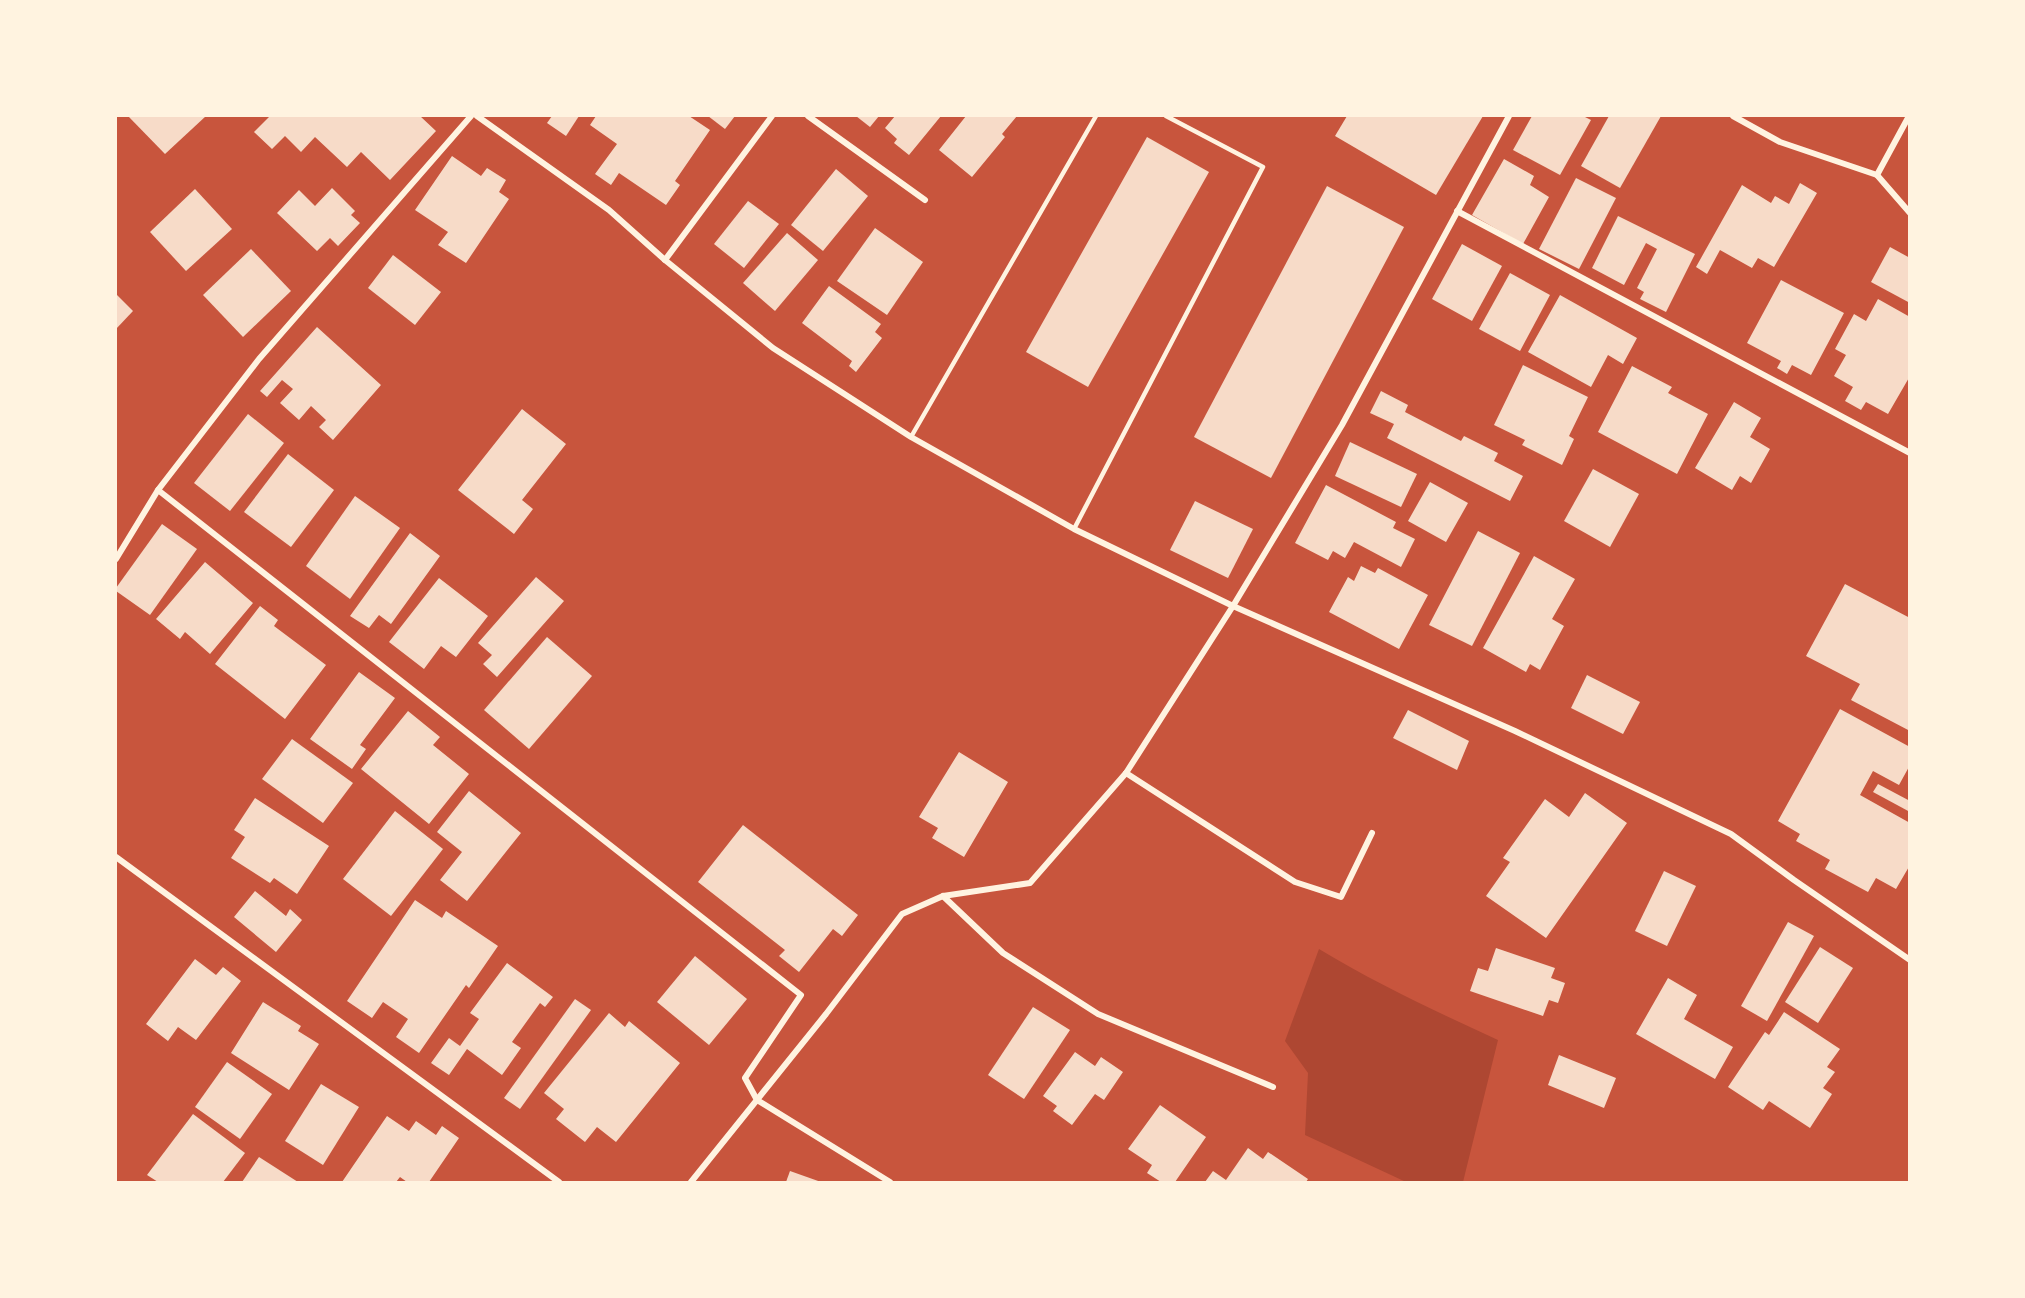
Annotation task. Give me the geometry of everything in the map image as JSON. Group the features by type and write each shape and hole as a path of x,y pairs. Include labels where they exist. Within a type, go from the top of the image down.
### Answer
{"street":[{"path":"116,559 158,490 259,359 471,116"},
{"path":"477,116 609,210 665,260 773,348 911,436 1074,529 1233,606 1515,731 1731,834 1910,960"},
{"path":"665,260 772,116"},
{"path":"808,116 925,200"},
{"path":"691,1182 826,1014 902,914 943,896 1030,883 1126,772 1233,606 1342,424 1509,116"},
{"path":"1733,116 1780,142 1876,175 1910,213"},
{"path":"1876,175 1909,116"},
{"path":"1457,211 1910,453"},
{"path":"158,490 801,995 745,1078 757,1100 890,1182"},
{"path":"1126,772 1295,882 1341,897 1372,833"},
{"path":"116,857 559,1182"},
{"path":"943,896 1003,953 1098,1014 1273,1087"}],"lane":[{"path":"911,436 1096,116"},
{"path":"1074,529 1263,167 1166,116"}],"shaded area":[{"path":"1319,949 1385,986 1498,1040 1463,1182 1406,1182 1305,1135 1308,1073 1285,1041"}],"building":[{"path":"128,116 206,116 165,154"},
{"path":"270,116 420,116 436,131 390,180 361,152 347,167 315,137 301,152 285,136 272,149 254,132"},
{"path":"552,116 579,116 566,136 547,123"},
{"path":"596,116 689,116 710,130 675,181 680,185 666,205 619,173 611,185 595,174 617,144 590,125"},
{"path":"708,116 735,116 725,129"},
{"path":"856,116 879,116 870,127"},
{"path":"895,116 941,116 909,155 894,143 897,139 885,128"},
{"path":"966,116 1017,116 1002,134 1005,137 972,177 939,150"},
{"path":"1347,116 1483,116 1436,195 1335,136"},
{"path":"1532,116 1583,116 1591,120 1560,175 1513,150"},
{"path":"1609,116 1661,116 1620,188 1581,166"},
{"path":"1147,137 1209,172 1088,387 1026,352"},
{"path":"452,156 481,176 487,168 506,180 499,192 509,199 466,263 438,245 448,232 415,210"},
{"path":"1504,159 1534,176 1530,185 1549,197 1523,244 1472,215"},
{"path":"836,169 868,196 823,251 791,225"},
{"path":"1576,178 1616,198 1579,269 1539,249"},
{"path":"1800,183 1817,193 1774,267 1758,258 1752,268 1720,250 1707,274 1696,267 1742,185 1771,203 1775,196 1789,204"},
{"path":"1327,186 1404,227 1271,478 1194,437"},
{"path":"332,188 355,211 351,215 360,223 338,246 330,238 317,251 277,213 299,190 315,206"},
{"path":"195,189 232,229 186,271 150,232"},
{"path":"748,201 779,224 744,268 714,244"},
{"path":"1618,216 1695,254 1666,312 1640,299 1644,292 1637,288 1657,249 1646,243 1624,285 1592,268"},
{"path":"875,228 923,262 887,315 837,281"},
{"path":"787,233 818,260 775,311 743,283"},
{"path":"1462,244 1502,266 1472,321 1432,299"},
{"path":"1890,247 1910,258 1910,303 1871,282"},
{"path":"251,249 291,291 243,337 203,295"},
{"path":"393,255 441,292 415,325 368,288"},
{"path":"1510,273 1550,295 1520,351 1479,329"},
{"path":"1781,280 1844,313 1811,375 1792,365 1787,374 1777,368 1781,361 1747,343"},
{"path":"829,286 881,324 875,332 882,338 856,372 849,366 852,361 802,323"},
{"path":"116,294 133,311 116,329"},
{"path":"1560,295 1637,338 1623,364 1608,355 1591,387 1528,352"},
{"path":"1878,299 1910,317 1910,376 1888,414 1866,402 1861,410 1845,401 1853,387 1834,376 1846,355 1835,349 1854,314 1866,321"},
{"path":"317,327 381,385 333,440 319,427 326,420 311,406 299,420 280,403 293,389 282,380 267,397 260,391"},
{"path":"1523,365 1588,397 1569,436 1574,439 1562,465 1522,445 1525,440 1494,425"},
{"path":"1632,366 1672,387 1668,393 1708,414 1677,474 1598,432"},
{"path":"1381,391 1408,405 1405,412 1461,441 1464,436 1498,453 1494,461 1523,476 1510,501 1387,438 1394,424 1370,413"},
{"path":"1734,402 1761,418 1750,437 1770,449 1751,483 1740,476 1732,490 1695,468"},
{"path":"522,409 566,444 522,500 533,509 514,534 458,490"},
{"path":"248,414 284,443 230,511 194,483"},
{"path":"1350,442 1417,474 1401,507 1335,476"},
{"path":"288,454 334,490 291,547 244,512"},
{"path":"1593,469 1639,494 1610,547 1564,521"},
{"path":"1430,482 1468,503 1446,542 1408,521"},
{"path":"1326,485 1396,522 1393,528 1415,539 1401,567 1354,542 1345,558 1333,551 1328,560 1295,543"},
{"path":"355,496 400,528 350,599 306,566"},
{"path":"1195,501 1253,529 1228,578 1170,550"},
{"path":"162,524 197,549 150,615 116,591 116,588"},
{"path":"1478,531 1520,553 1472,646 1429,625"},
{"path":"410,533 440,556 391,624 379,615 369,628 350,616"},
{"path":"1534,556 1575,579 1552,619 1564,626 1540,670 1530,664 1526,672 1483,648"},
{"path":"205,562 253,603 210,654 185,632 180,639 156,619"},
{"path":"1361,566 1375,573 1378,568 1428,595 1399,649 1329,612 1348,577 1354,581"},
{"path":"536,577 564,601 497,677 483,664 492,655 478,643"},
{"path":"439,578 488,616 456,657 441,646 424,669 389,642"},
{"path":"1845,584 1910,618 1910,731 1851,700 1860,684 1806,656"},
{"path":"260,606 278,620 274,626 326,665 285,719 215,664"},
{"path":"547,637 592,676 529,749 484,710"},
{"path":"359,672 395,698 360,745 366,749 352,769 310,739"},
{"path":"1587,675 1640,702 1623,734 1571,708"},
{"path":"1840,709 1910,747 1910,765 1899,785 1873,771 1860,795 1910,823 1910,865 1896,889 1876,878 1868,892 1825,869 1830,860 1796,841 1800,834 1778,821"},
{"path":"1408,710 1469,741 1457,770 1393,738"},
{"path":"408,711 440,737 433,745 469,774 429,824 361,769"},
{"path":"292,739 353,783 323,823 262,779"},
{"path":"959,752 1008,782 964,857 932,838 938,828 919,817"},
{"path":"1878,784 1910,801 1910,812 1873,792"},
{"path":"469,791 521,833 467,901 440,880 462,852 437,832"},
{"path":"1585,793 1627,823 1546,938 1486,896 1510,862 1503,858 1545,799 1569,817"},
{"path":"255,798 329,846 297,894 274,878 270,883 231,858 245,837 234,830"},
{"path":"395,811 443,849 391,916 343,879"},
{"path":"743,825 858,915 842,936 833,929 799,972 779,956 785,950 698,882"},
{"path":"1664,871 1696,886 1667,946 1635,931"},
{"path":"255,891 286,916 290,909 302,920 276,952 234,917"},
{"path":"415,900 442,918 446,911 498,946 469,988 466,985 419,1053 396,1037 408,1019 383,1002 372,1018 347,1001"},
{"path":"1788,922 1814,936 1767,1021 1741,1006"},
{"path":"1820,947 1853,968 1818,1023 1785,1002"},
{"path":"1496,948 1555,968 1551,978 1565,983 1558,1003 1549,1000 1543,1016 1470,991 1478,968 1488,971"},
{"path":"695,956 747,999 709,1045 657,1002"},
{"path":"195,959 216,975 223,967 241,981 196,1040 178,1027 168,1041 146,1024"},
{"path":"507,963 553,997 545,1007 540,1003 512,1042 521,1048 502,1075 467,1049 449,1075 431,1063 449,1038 460,1046 479,1019 470,1013"},
{"path":"1668,978 1697,995 1684,1019 1733,1047 1715,1079 1636,1034"},
{"path":"575,999 591,1010 520,1109 504,1098"},
{"path":"263,1002 301,1026 298,1031 319,1044 289,1090 231,1053"},
{"path":"1033,1007 1070,1030 1024,1099 988,1075"},
{"path":"1784,1012 1840,1049 1827,1067 1835,1072 1823,1088 1832,1094 1810,1128 1769,1101 1763,1110 1728,1087 1765,1032 1769,1035"},
{"path":"609,1013 625,1027 629,1021 680,1063 616,1142 597,1127 585,1142 556,1119 564,1109 544,1093"},
{"path":"1075,1052 1095,1066 1101,1057 1123,1072 1104,1100 1095,1094 1072,1125 1053,1111 1057,1106 1043,1096"},
{"path":"1559,1055 1616,1078 1604,1108 1548,1085"},
{"path":"227,1062 272,1094 240,1139 195,1107"},
{"path":"321,1084 359,1107 323,1165 285,1141"},
{"path":"1160,1105 1206,1137 1175,1182 1161,1182 1147,1173 1152,1165 1128,1149"},
{"path":"193,1114 245,1153 223,1182 158,1182 147,1175"},
{"path":"387,1116 409,1131 416,1121 436,1135 442,1126 459,1138 429,1182 407,1182 400,1177 396,1182 342,1182"},
{"path":"1248,1148 1263,1159 1268,1152 1308,1179 1306,1182 1205,1182 1213,1171 1226,1180"},
{"path":"259,1157 298,1182 242,1182"},
{"path":"790,1171 821,1182 786,1182"}]}
